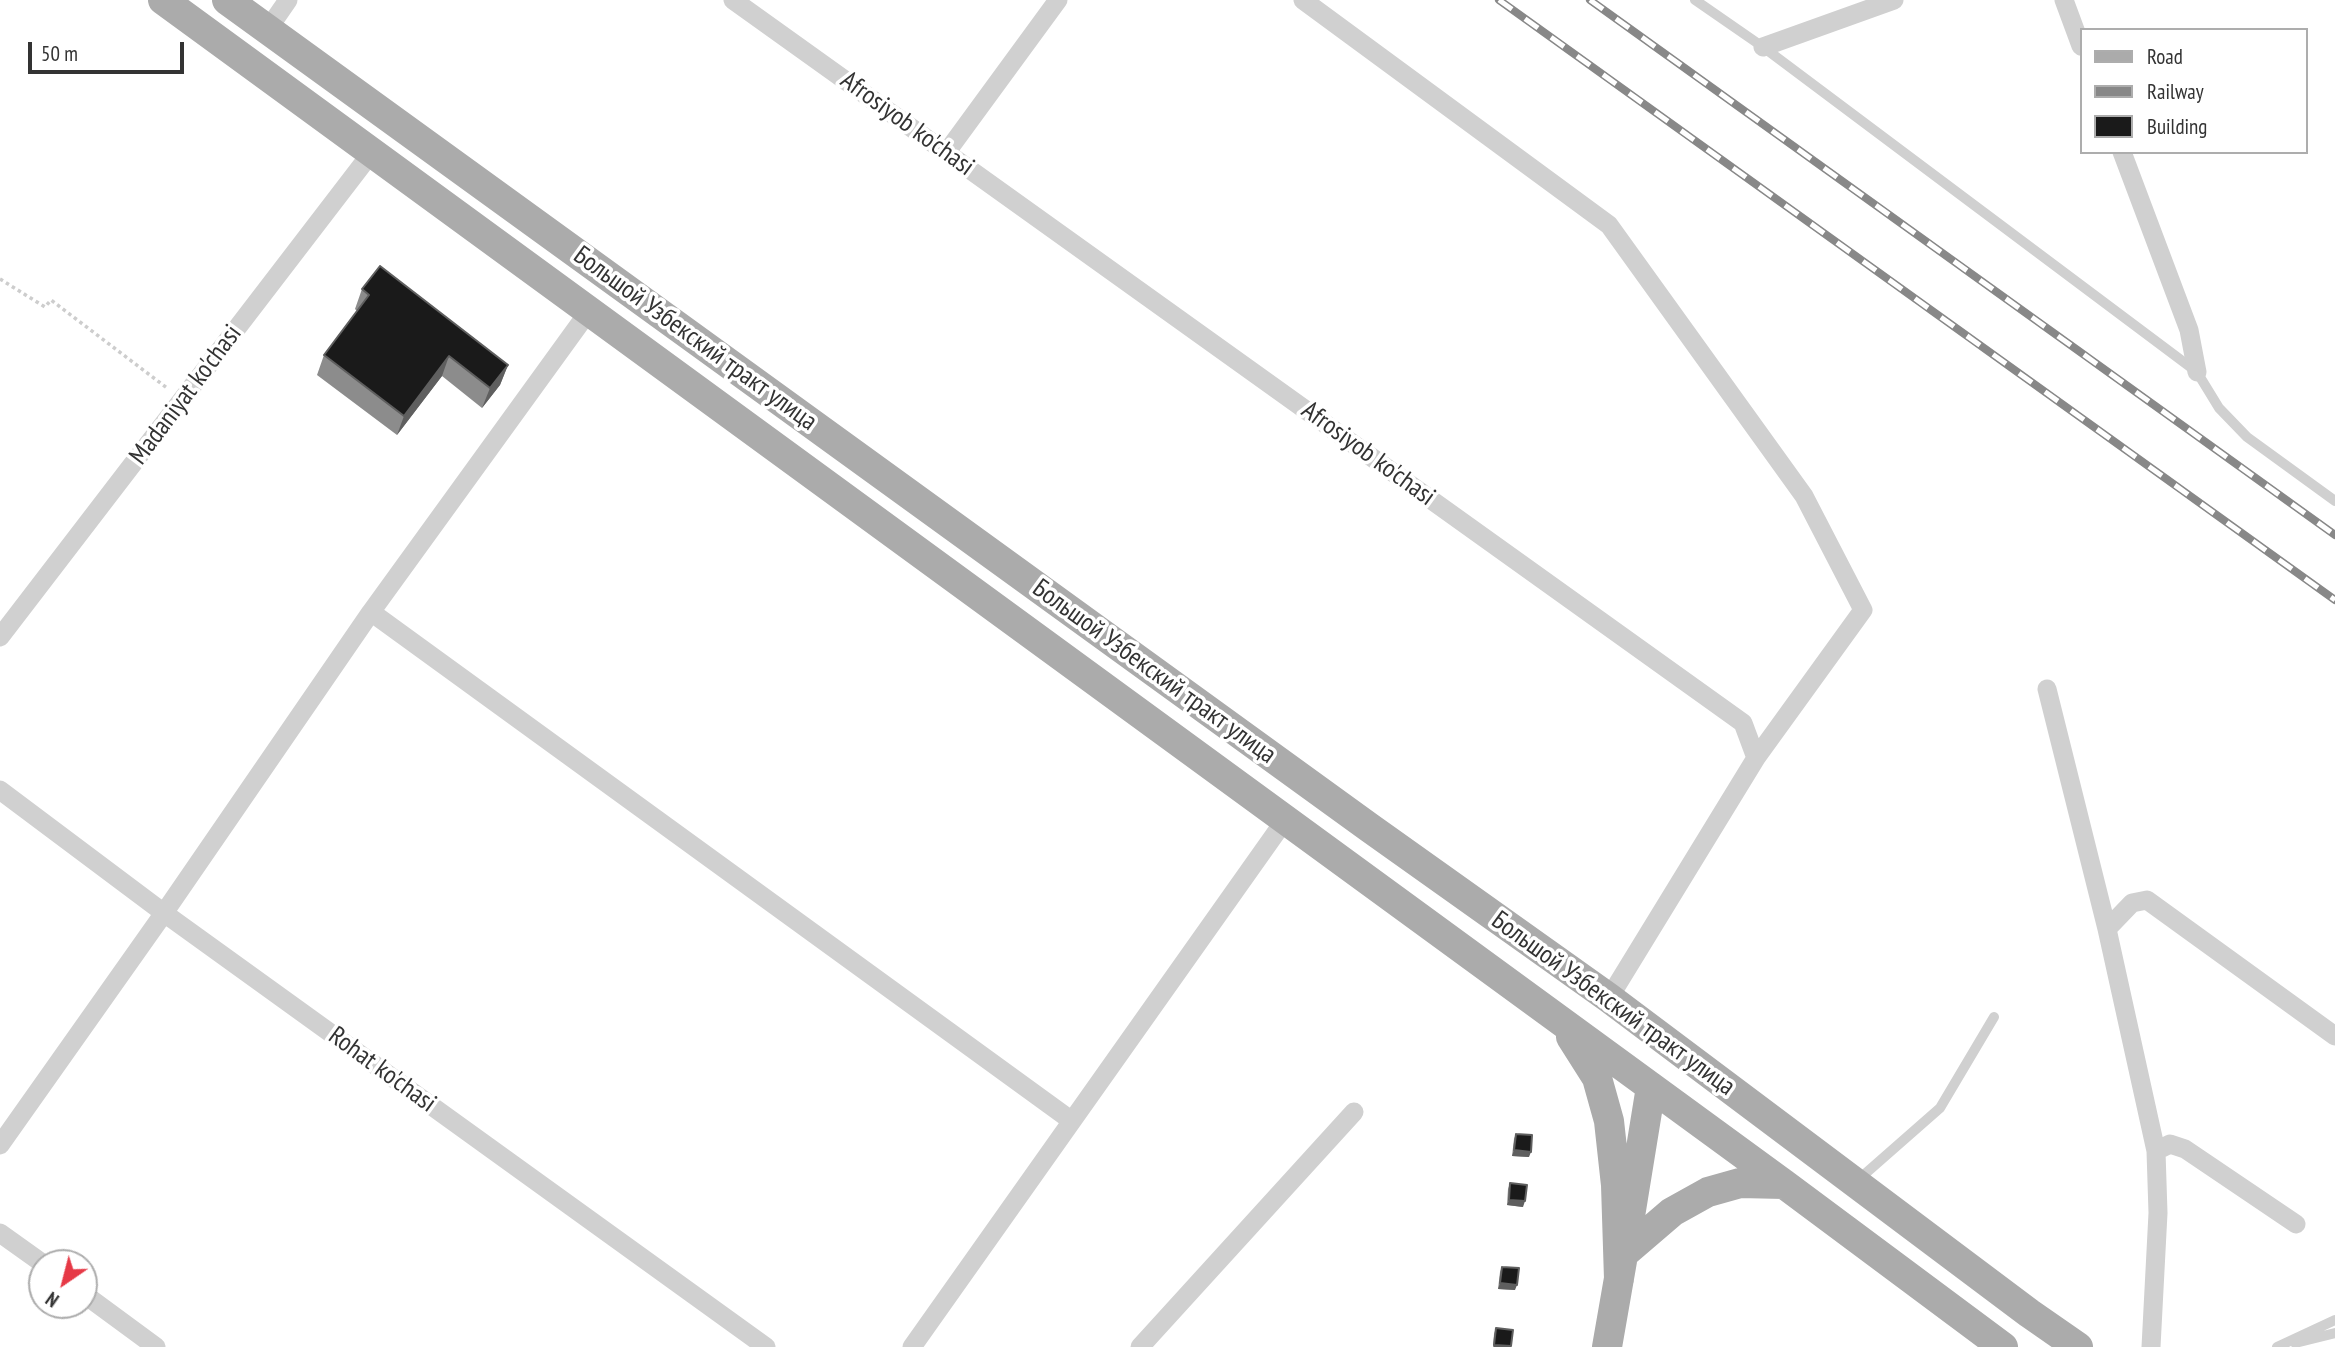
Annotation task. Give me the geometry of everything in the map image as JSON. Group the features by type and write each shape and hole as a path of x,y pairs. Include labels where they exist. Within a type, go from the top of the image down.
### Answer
{"main road":[{"name":"Большой Узбекский тракт улица","path":"163,0 1784,1184 2003,1347"},
{"name":"Большой Узбекский тракт улица","path":"227,0 1609,998 2078,1347"},
{"path":"1562,1022 1597,1078 1609,1121 1621,1267"},
{"path":"1607,1347 1651,1087"},
{"path":"1621,1267 1672,1212 1708,1192 1740,1183 1784,1184"}],"street":[{"path":"268,29 288,0"},
{"name":"Afrosiyob ko'chasi","path":"733,0 1742,723 1756,758"},
{"path":"946,153 1058,0"},
{"path":"1303,0 1609,225 1804,496 1863,610 1756,758 1609,998"},
{"path":"1763,47 1894,0"},
{"path":"2064,0 2080,43"},
{"name":"Madaniyat ko'chasi","path":"0,637 372,152"},
{"path":"2123,154 2189,330 2197,372"},
{"path":"0,1145 164,913 370,612 589,311"},
{"path":"370,612 1072,1121"},
{"path":"2047,690 2107,929 2156,1151 2158,1213 2151,1347"},
{"name":"Rohat ko'chasi","path":"0,790 164,913 766,1347"},
{"path":"912,1347 1285,820"},
{"path":"2107,929 2132,903 2147,900 2335,1036"},
{"path":"1140,1347 1354,1112"},
{"path":"2156,1151 2170,1144 2185,1149 2296,1224"},
{"path":"0,1233 28,1253"},
{"path":"98,1304 156,1347"}],"lane":[{"path":"1695,0 1763,47 2197,372 2219,408 2247,437 2335,501"},
{"path":"1855,1183 1940,1108 1958,1073 1994,1017"},
{"path":"2279,1347 2335,1320"},
{"path":"2279,1347 2335,1326"},
{"path":"2279,1347 2335,1334"},
{"path":"2286,1347 2335,1341"}],"path":[{"path":"0,279 45,307 51,300 183,399"}],"building":[{"path":"380,266 508,365 490,388 449,356 404,416 324,355 369,295 362,289"},
{"path":"1516,1134 1532,1135 1531,1152 1514,1150"},
{"path":"1510,1183 1527,1185 1525,1201 1509,1200"},
{"path":"1502,1267 1519,1268 1517,1285 1500,1283"},
{"path":"1496,1328 1513,1330 1511,1346 1494,1345"}],"railway":[{"path":"1499,0 2335,600"},
{"path":"1590,0 2335,535"}]}
